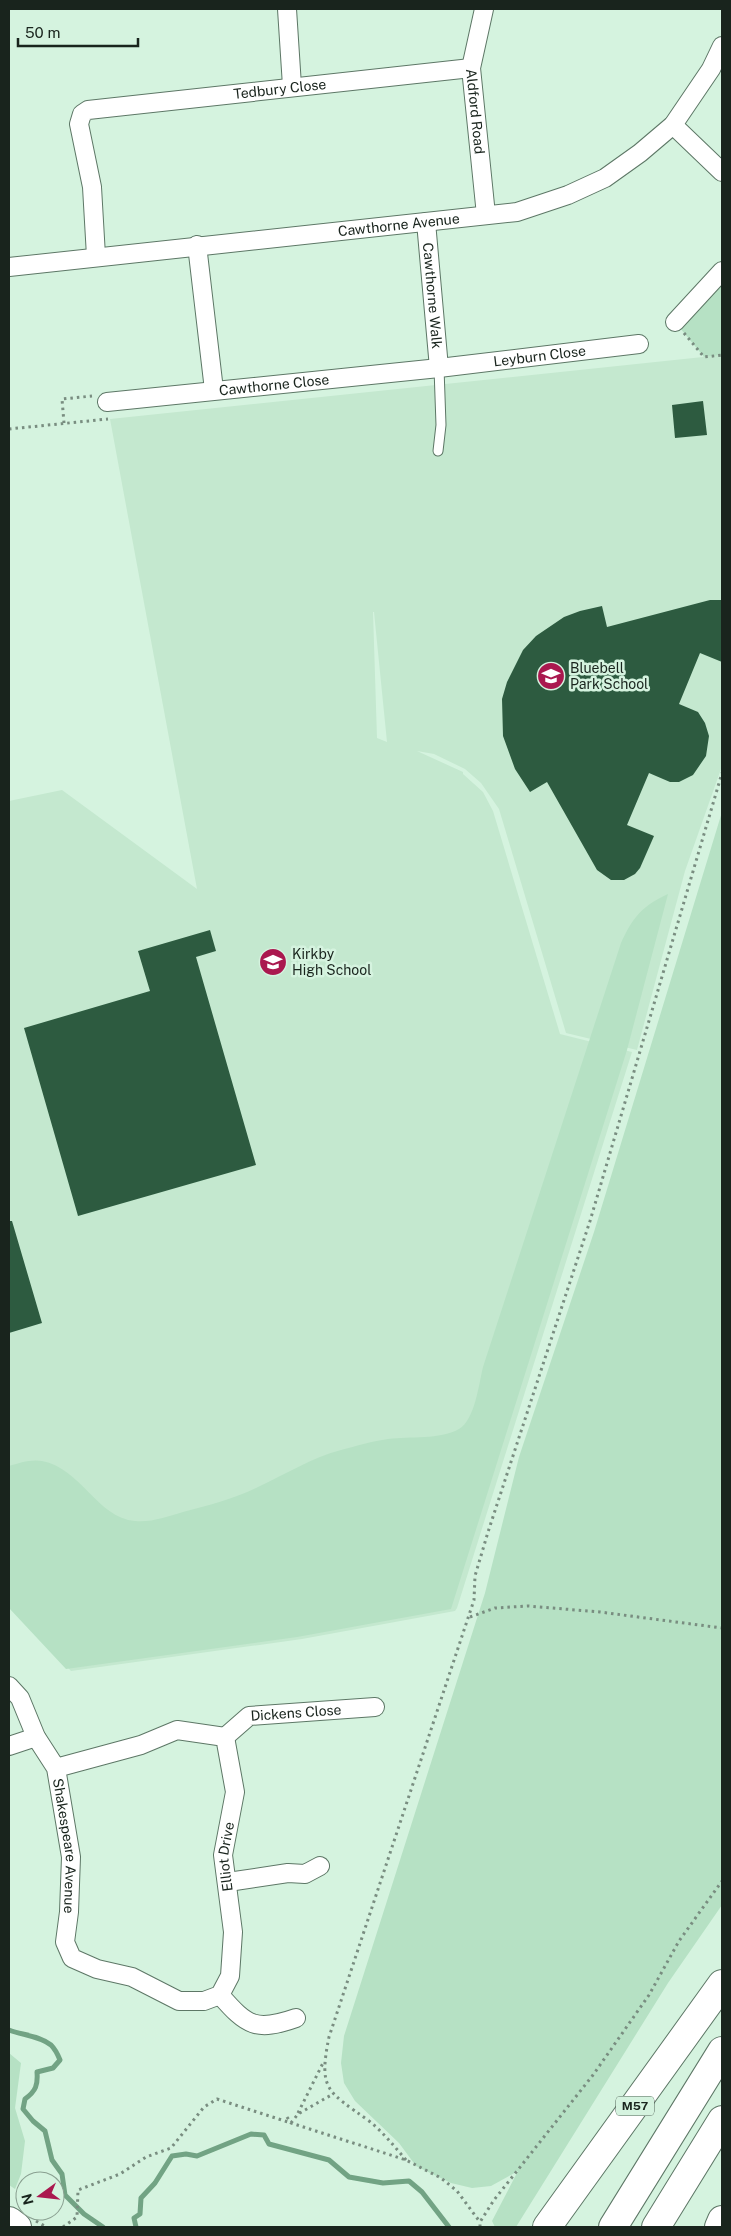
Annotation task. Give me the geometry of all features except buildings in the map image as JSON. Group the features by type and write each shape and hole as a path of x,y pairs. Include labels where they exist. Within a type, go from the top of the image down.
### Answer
{"main road":[{"name":"M57","path":"547,2227 722,1984"},
{"path":"613,2227 722,2051"},
{"path":"656,2227 722,2120"},
{"path":"719,2227 722,2220"},
{"path":"9,2221 16,2227"}],"street":[{"path":"287,9 292,86"},
{"name":"Aldford Road","path":"484,9 471,68 486,215"},
{"name":"Cawthorne Avenue","path":"9,266 518,212 568,195 605,178 640,153 673,126 711,69 722,46"},
{"name":"Tedbury Close","path":"96,256 92,187 79,124 82,114 88,110 292,86 471,68"},
{"path":"673,126 722,172"},
{"name":"Cawthorne Walk","path":"426,222 439,368"},
{"path":"197,245 214,390"},
{"path":"675,322 722,271"},
{"name":"Leyburn Close","path":"439,368 639,344"},
{"name":"Cawthorne Close","path":"107,402 439,368"},
{"name":"Shakespeare Avenue","path":"9,1686 20,1698 36,1737 56,1768 71,1857 69,1912 65,1942 72,1958 97,1970 132,1977 179,2001 204,2000 220,1995"},
{"name":"Dickens Close","path":"225,1738 249,1716 375,1707"},
{"path":"56,1768 141,1745 177,1730 225,1738"},
{"path":"9,1746 36,1737"},
{"name":"Elliot Drive","path":"220,1995 230,1976 233,1932 223,1855 235,1792 225,1738"},
{"path":"228,1882 288,1873 306,1874 320,1866"},
{"path":"220,1995 240,2018 254,2024 273,2026 296,2018"}],"lane":[{"path":"438,451 441,425 439,368"}],"path":[{"path":"675,322 704,357 722,355"},
{"path":"9,429 110,419 106,395 62,399 64,423"},
{"path":"406,2160 384,2134 344,2105 333,2094 325,2079 324,2062 329,2037 469,1617 474,1600 475,1576 488,1532 590,1221 722,773"},
{"path":"469,1617 495,1608 528,1606 600,1612 722,1628"},
{"path":"480,2227 480,2222 494,2200 598,2067 649,1995 679,1941 722,1881"},
{"path":"292,2123 324,2062"},
{"path":"298,2114 333,2094"},
{"path":"63,2227 77,2218 76,2201 78,2190 120,2174 146,2157 171,2148 204,2107 216,2100 406,2160 441,2178 457,2191 480,2222"},
{"path":"287,2117 292,2123"}],"shaded area":[{"path":"722,274 722,355 704,357 675,322"},
{"name":"Kirkby High School","path":"722,355 722,766 685,871 637,1050 566,1033 499,809 481,783 465,769 434,754 417,751 463,772 483,792 493,811 560,1034 632,1052 455,1611 302,1639 71,1671 9,1605 9,801 62,790 197,889 110,419","holes":["374,612 387,742 377,738"]},
{"path":"722,812 722,1905 668,1983 516,2227 495,2227 492,2221 518,2171 491,2186 472,2188 451,2183 416,2166 399,2143 355,2101 344,2083 341,2063 344,2036 485,1593 519,1457 594,1232"},
{"path":"668,894 627,1050 451,1609 297,1637 66,1669 9,1608 9,1466 34,1461 56,1465 79,1482 99,1503 110,1511 122,1518 147,1521 240,1495 330,1453 382,1440 443,1435 459,1429 469,1418 473,1410 483,1367 621,943 639,913 651,903"},
{"path":"9,2053 21,2063 15,2108 25,2141 21,2171 15,2171 15,2189 9,2185"}],"waterway":[{"path":"9,2030 47,2042 60,2060 53,2068 37,2072 36,2087 25,2099 23,2109 45,2131 52,2160 62,2174 65,2195 84,2214 103,2227"},
{"path":"136,2227 134,2218 140,2214 141,2198 155,2183 172,2156 186,2154 197,2156 251,2134 264,2135 269,2144 329,2160 349,2177 383,2183 409,2181 422,2192 449,2227"}],"place":[{"name":"Bluebell Park School","path":"551,676"},
{"name":"Kirkby High School","path":"273,962"}]}
